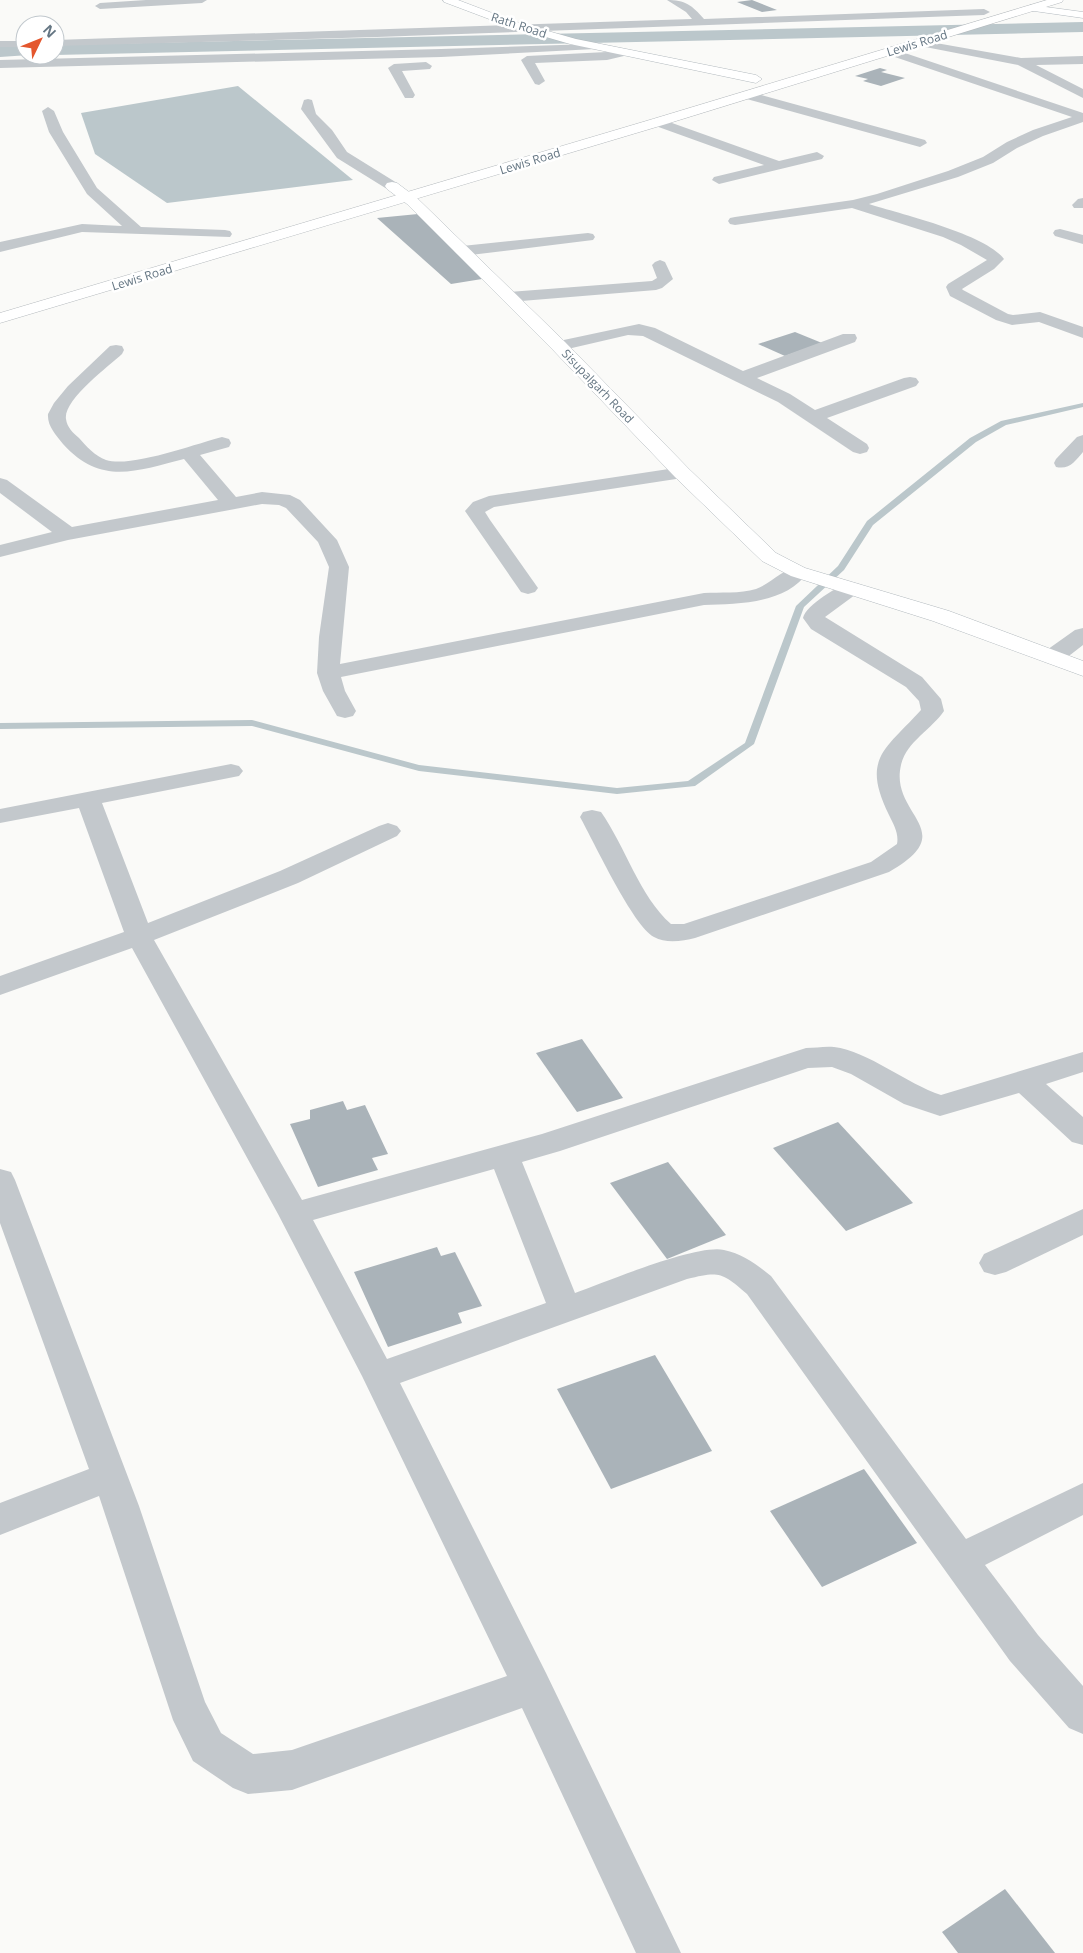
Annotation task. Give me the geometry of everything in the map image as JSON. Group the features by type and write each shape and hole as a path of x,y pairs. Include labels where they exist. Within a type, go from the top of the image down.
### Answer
{"main road":[{"name":"Rath Road","path":"448,0 509,23 574,42 768,79"},
{"name":"Lewis Road","path":"0,318 409,189 658,122 747,95 768,79 890,52 925,41 985,17 1029,4 1058,0"},
{"path":"1029,4 1083,16"},
{"name":"Lewis Road","path":"438,173 768,79 958,19 985,17"},
{"path":"374,191 392,186"},
{"name":"Sisupalgarh Road","path":"392,186 409,189 462,251 559,346 682,473 769,557 804,574 941,616 1083,669"},
{"name":"Lewis Road","path":"178,248 230,233"}],"street":[{"path":"100,6 202,0"},
{"path":"672,0 697,18"},
{"path":"806,6 837,18"},
{"path":"846,6 861,17"},
{"path":"509,23 697,18 985,17"},
{"path":"65,43 529,29 697,18"},
{"path":"925,41 1022,62 1083,60"},
{"path":"0,44 15,44"},
{"path":"0,64 520,50 591,46"},
{"path":"520,50 539,81"},
{"path":"890,52 1083,118"},
{"path":"408,95 394,68 607,56 624,53"},
{"path":"1022,62 1083,94"},
{"path":"1069,87 1083,86"},
{"path":"747,95 920,143"},
{"path":"308,103 307,109 310,116 327,133 342,155 392,186"},
{"path":"48,112 56,132 92,192 137,231"},
{"path":"735,221 853,204 882,197 953,174 988,160 1012,145 1038,133 1083,118"},
{"path":"658,122 777,165"},
{"path":"719,180 817,156"},
{"path":"853,204 950,236 985,250 996,259 989,266 954,287 956,293 1002,318 1012,320 1040,317 1083,333"},
{"path":"0,248 82,228 230,233"},
{"path":"1060,233 1083,240"},
{"path":"462,251 588,237"},
{"path":"509,297 656,286 665,279 660,265"},
{"path":"559,346 639,329 658,336 784,398 860,448"},
{"path":"744,377 849,338"},
{"path":"116,350 64,400 57,415 58,426 87,458 102,465 118,467 222,443"},
{"path":"814,417 910,382"},
{"path":"1063,463 1083,441"},
{"path":"188,452 231,504"},
{"path":"528,588 475,511 480,506 489,502 682,473"},
{"path":"0,484 68,534"},
{"path":"0,551 68,534 262,498 283,499 293,504 327,540 338,567 328,673 334,692 345,712"},
{"path":"328,673 704,599 757,596 804,574"},
{"path":"592,817 642,907 653,924 665,932 686,932 880,866 902,854 910,842 910,833 888,786 889,765 902,740 933,711 930,699 914,682 819,624 814,618 815,613 847,587"},
{"path":"1052,657 1083,635"},
{"path":"0,816 230,771"},
{"path":"88,798 139,936 294,1214 379,1376 532,1686 660,1953"},
{"path":"0,986 139,936 288,877 388,831"},
{"path":"294,1214 549,1143 806,1058 834,1057 860,1067 914,1097 940,1106 975,1097 1083,1062"},
{"path":"1024,1081 1083,1134"},
{"path":"504,1156 565,1310"},
{"path":"0,1180 109,1477 187,1707 207,1747 248,1774 292,1770 532,1686"},
{"path":"995,1263 1083,1221"},
{"path":"379,1376 682,1268 715,1260 739,1268 759,1285 1024,1648 1083,1715"},
{"path":"0,1519 109,1477"},
{"path":"958,1560 1083,1498"}],"shaded area":[{"path":"238,86 353,180 167,203 95,154 81,113"}],"building":[{"path":"752,0 777,10 762,12 737,2"},
{"path":"880,68 887,70 881,72 905,78 881,86 863,81 868,79 855,76"},
{"path":"418,214 482,279 451,284 377,218"},
{"path":"795,332 822,343 785,356 758,344"},
{"path":"582,1039 623,1098 577,1112 536,1053"},
{"path":"343,1101 347,1110 365,1105 388,1154 372,1158 378,1170 318,1187 290,1124 310,1119 310,1110"},
{"path":"838,1122 913,1203 846,1231 773,1148"},
{"path":"668,1162 726,1235 667,1259 610,1183"},
{"path":"437,1247 441,1256 455,1252 482,1306 458,1313 462,1323 388,1347 354,1272"},
{"path":"655,1355 712,1451 611,1489 557,1389"},
{"path":"864,1469 917,1543 822,1587 770,1511"},
{"path":"1005,1889 1055,1953 958,1953 942,1932"}],"waterway":[{"path":"65,50 1083,27"},
{"path":"0,52 15,51"},
{"path":"0,726 252,723 419,768 617,791 691,784 749,744 800,606 841,568 870,523 973,440 1004,423 1083,405"}]}
